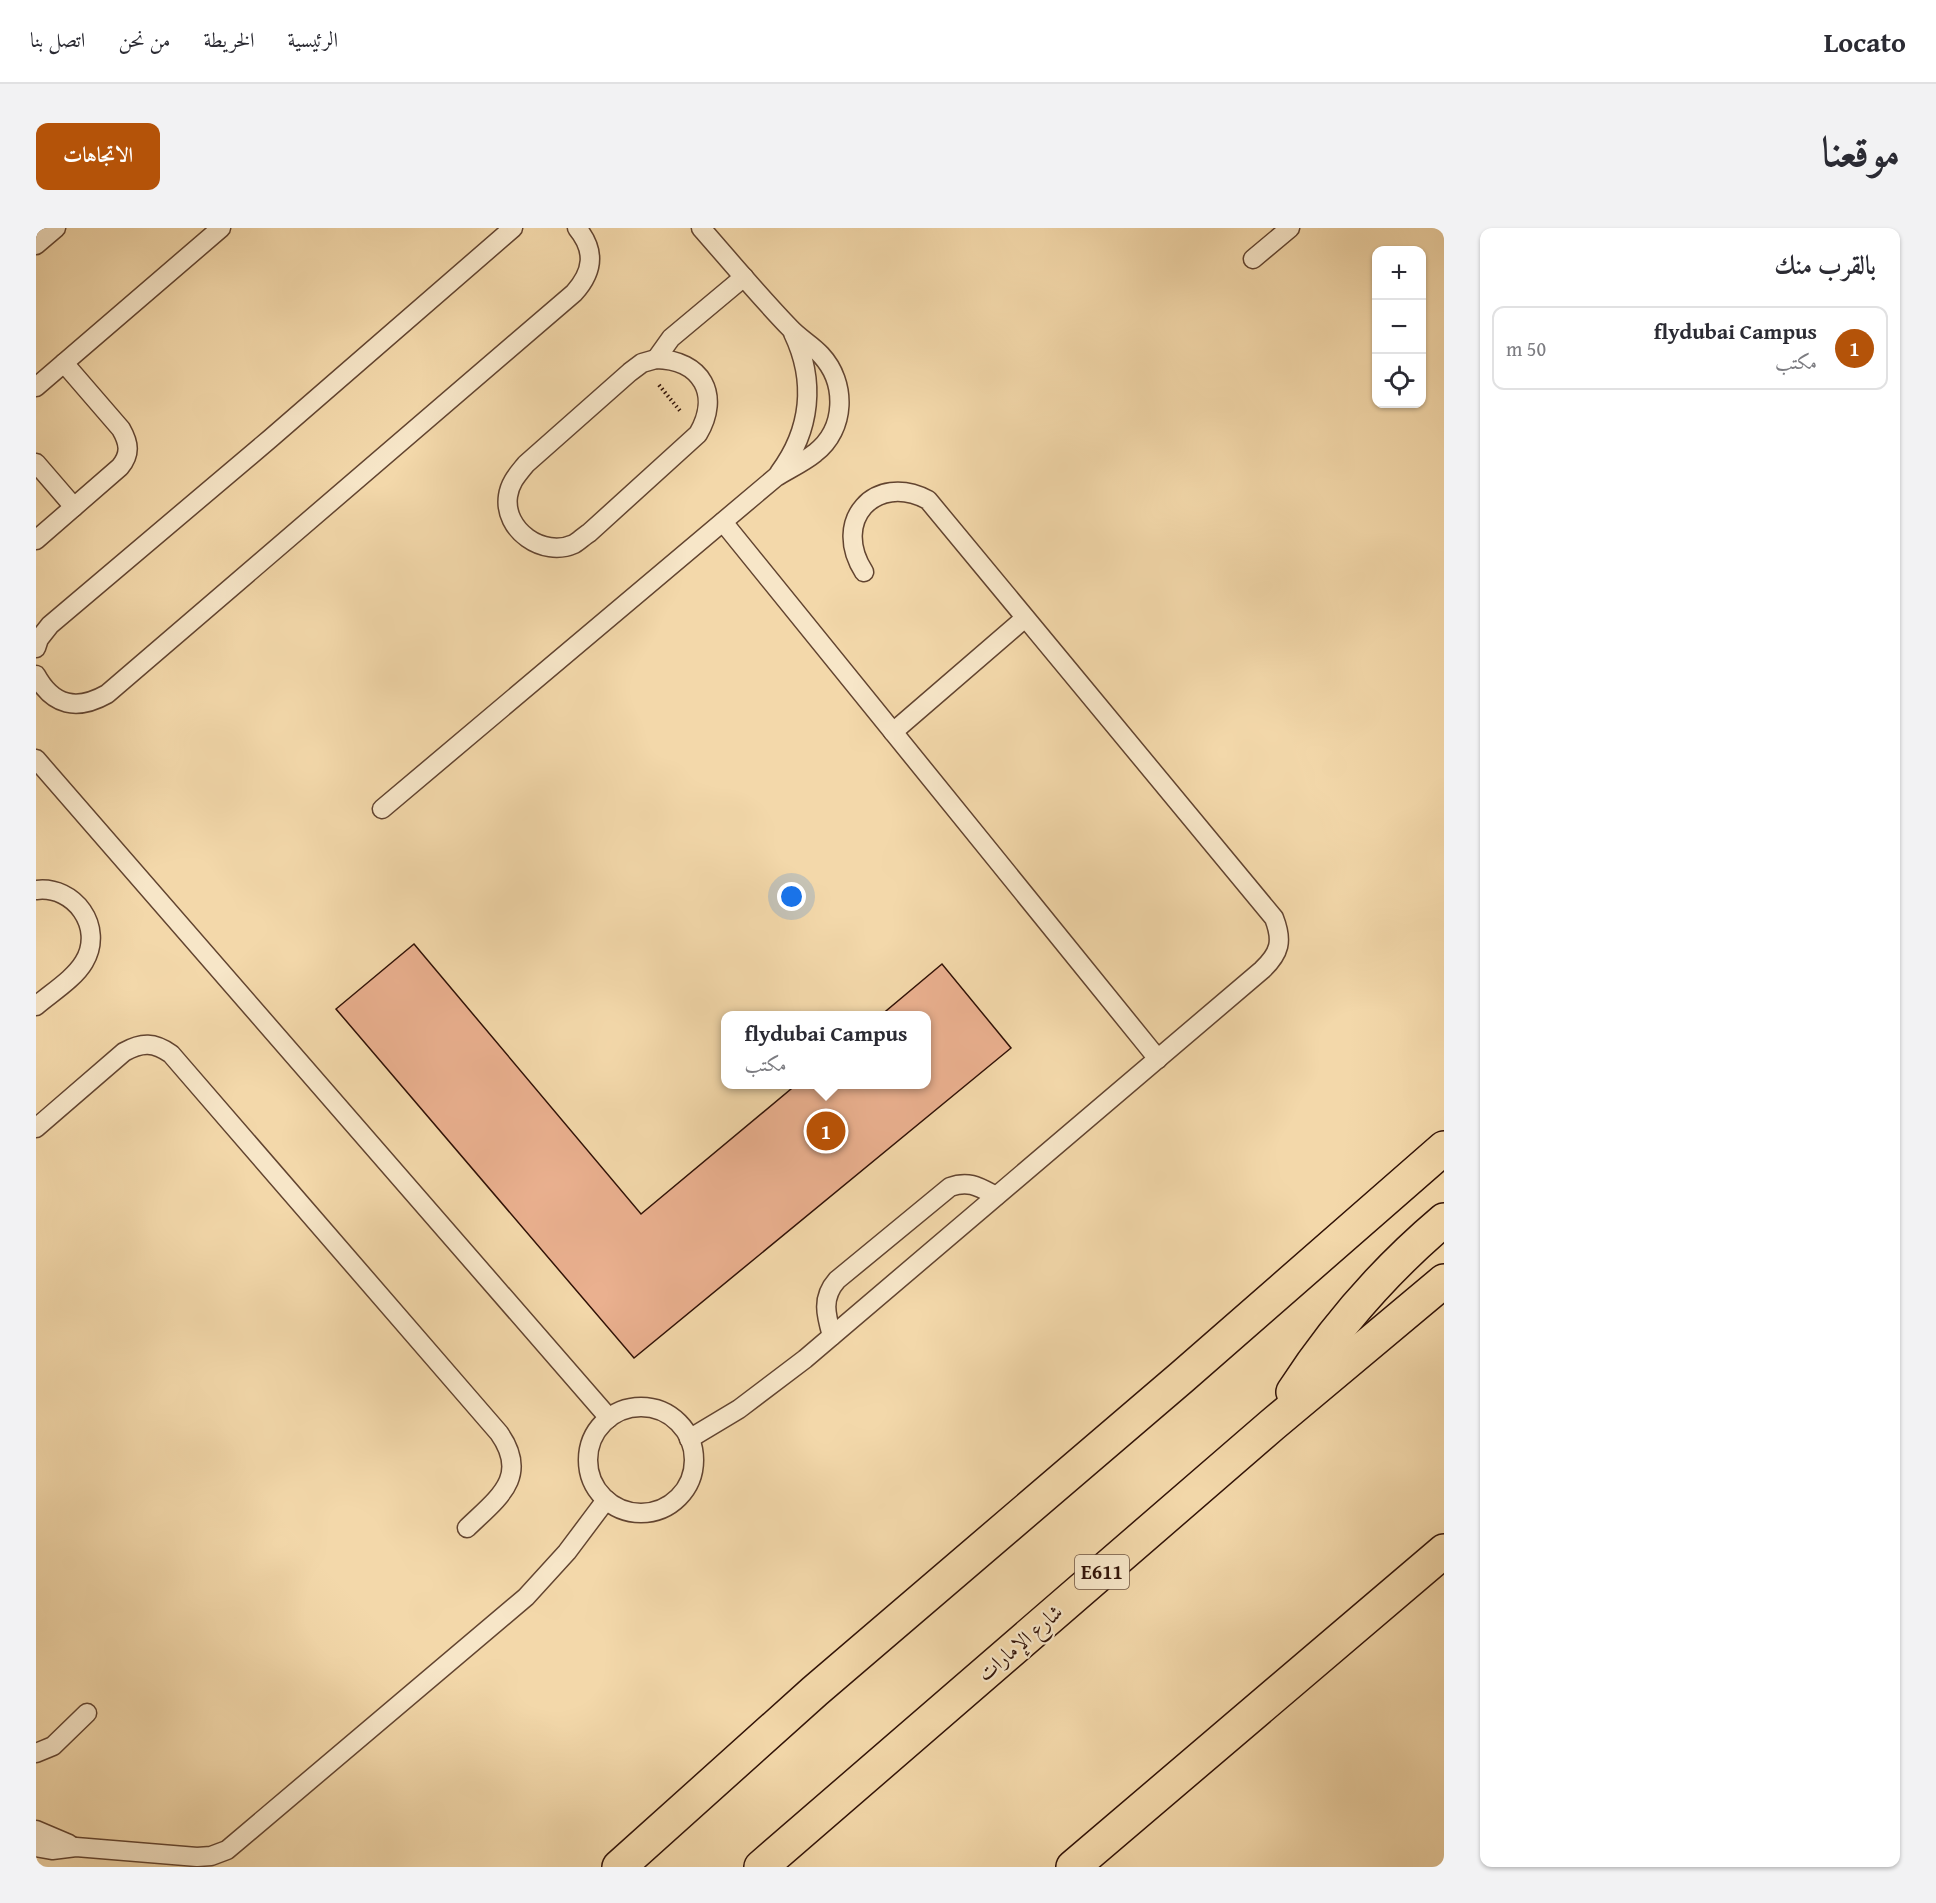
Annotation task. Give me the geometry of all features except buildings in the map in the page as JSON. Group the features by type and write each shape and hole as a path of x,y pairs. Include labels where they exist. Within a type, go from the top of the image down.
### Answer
{"highway":[{"path":"619,1867 815,1691 1182,1377 1444,1148"},
{"path":"1272,1425 1302,1378 1370,1291 1408,1251 1444,1220"},
{"name":"شارع الإمارات","path":"761,1867 1272,1425 1444,1281"},
{"path":"1073,1867 1444,1551"}],"lane":[{"path":"36,245 56,228"},
{"path":"36,387 221,228"},
{"path":"36,648 39,639 50,626 513,228"},
{"path":"36,675 43,688 57,699 74,704 91,703 107,694 574,294 584,282 590,268 590,252 585,238 577,228"},
{"path":"382,809 776,477 816,453 829,439 837,422 840,404 838,386 832,369 820,354 790,329 701,228"},
{"path":"1253,260 1290,228"},
{"path":"649,361 672,359 687,365 699,375 707,389 709,405 706,420 698,434 589,533 573,544 555,548 536,544 520,533 510,516 508,497 513,479 526,464 649,361 671,338 744,277"},
{"path":"776,477 798,443 808,405 806,365 790,329"},
{"path":"36,540 120,467 126,459 128,449 121,429 64,363"},
{"path":"36,463 74,507"},
{"path":"689,1439 739,1409 773,1385 832,1336 1273,960 1279,946 1279,932 1274,918 928,500 914,492 898,490 869,501 859,513 852,528 851,544 855,558 864,572"},
{"path":"723,522 1158,1059"},
{"path":"893,732 1025,618"},
{"path":"36,759 609,1418"},
{"path":"36,890 54,890 80,905 88,918 91,933 90,947 84,962 75,973 36,1006"},
{"path":"36,1128 124,1052 148,1043 160,1046 171,1054 492,1424 508,1446 512,1462 511,1478 503,1493 467,1528"},
{"path":"832,1336 825,1312 825,1303 827,1295 837,1281 950,1187 968,1183 977,1185 996,1196"},
{"path":"645,1408 663,1412 679,1423 689,1439 694,1456 692,1474 684,1490 672,1503 656,1511 638,1513 621,1509 606,1500 594,1485 588,1468 588,1449 596,1432 609,1418 626,1409 645,1408"},
{"path":"36,1846 52,1850 76,1847 197,1857 211,1856 227,1850 525,1597 567,1552 606,1500"},
{"path":"36,1753 53,1746 87,1713"},
{"path":"36,1830 76,1847"}],"path":[{"path":"649,361 698,434"}],"place":[{"name":"flydubai Campus","path":"826,1131"}]}
